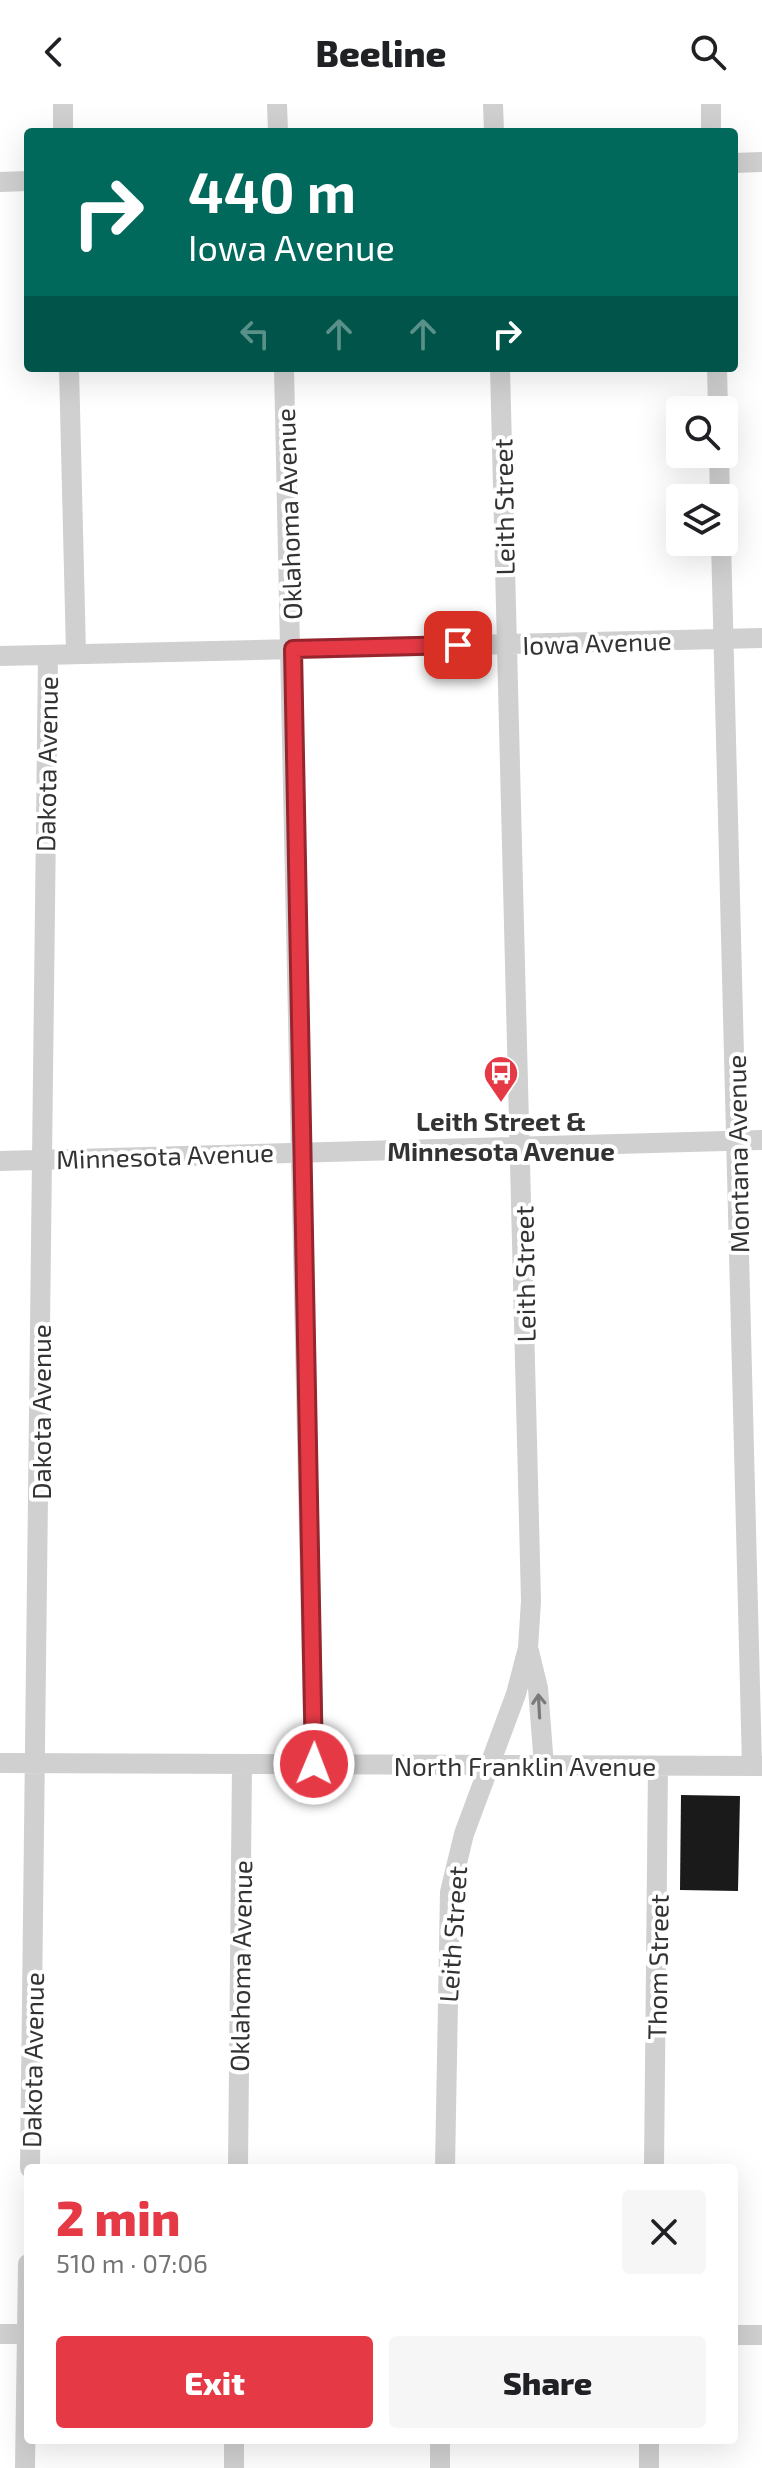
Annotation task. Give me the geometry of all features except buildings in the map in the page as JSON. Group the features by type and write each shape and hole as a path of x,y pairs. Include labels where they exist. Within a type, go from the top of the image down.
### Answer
{"street":[{"path":"63,104 63,128"},
{"path":"277,104 278,128"},
{"path":"493,104 494,128"},
{"path":"711,104 711,128"},
{"path":"738,163 762,162"},
{"path":"0,182 24,181"},
{"name":"Dakota Avenue","path":"69,372 76,652"},
{"name":"Oklahoma Avenue","path":"284,372 293,649 314,1764"},
{"name":"Leith Street","path":"445,2164 450,1892 464,1834 516,1694 528,1648 531,1601 522,1145 500,372"},
{"path":"717,372 718,396"},
{"name":"Montana Avenue","path":"721,556 757,1766"},
{"name":"Iowa Avenue","path":"0,656 762,638"},
{"name":"Dakota Avenue","path":"30,2164 48,655"},
{"name":"Minnesota Avenue","path":"0,1161 302,1150 762,1140"},
{"path":"528,1648 538,1688 544,1766"},
{"name":"North Franklin Avenue","path":"0,1763 757,1766"},
{"name":"Oklahoma Avenue","path":"238,2164 242,1764"},
{"name":"Thom Street","path":"654,2164 658,1766"},
{"path":"0,2334 24,2334"},
{"path":"738,2335 762,2335"},
{"path":"25,2444 25,2468"},
{"path":"234,2444 234,2468"},
{"path":"440,2444 440,2468"},
{"path":"649,2444 649,2468"}],"place":[{"name":"Leith Street & Minnesota Avenue","path":"501,1104"}],"route":[{"path":"314,1764 293,649 458,645"}]}
